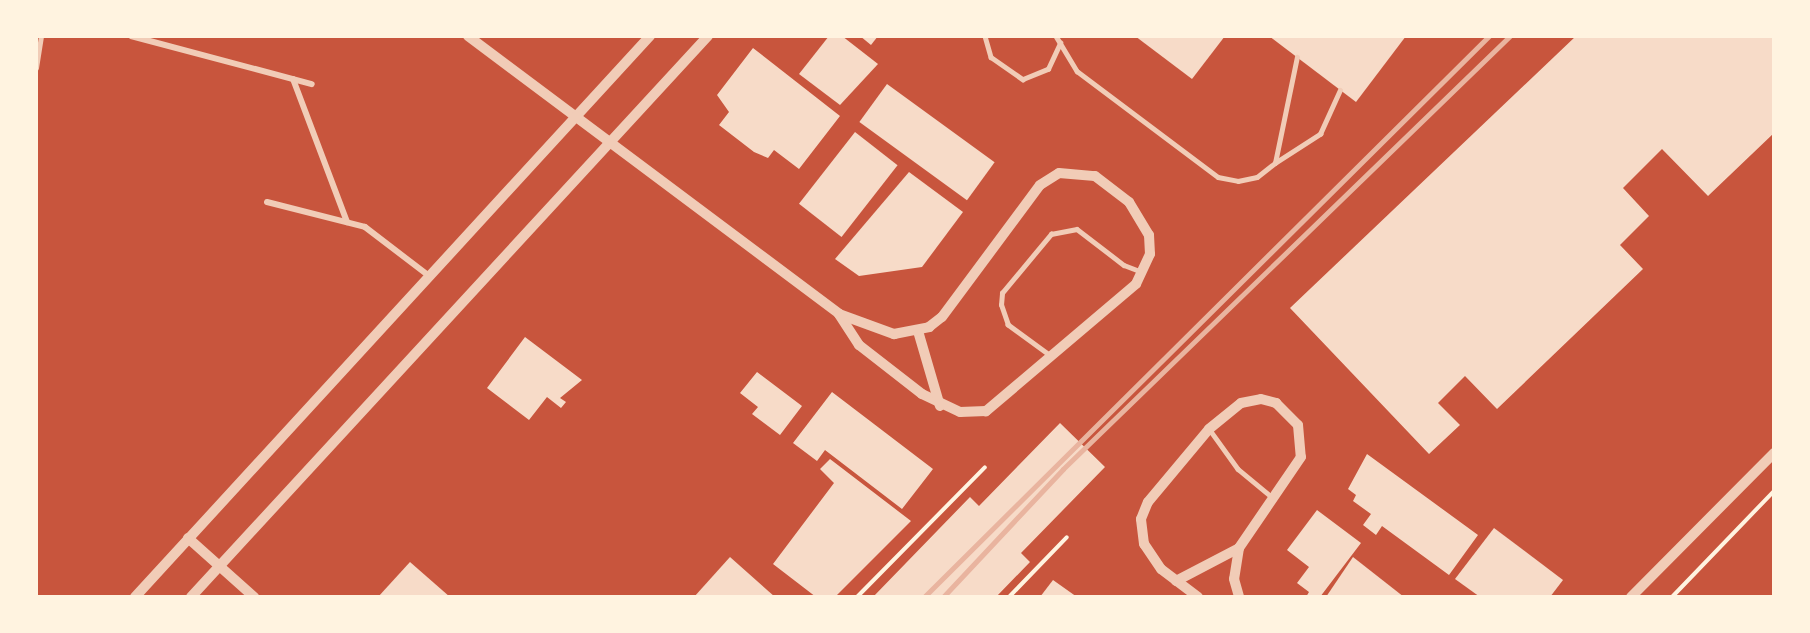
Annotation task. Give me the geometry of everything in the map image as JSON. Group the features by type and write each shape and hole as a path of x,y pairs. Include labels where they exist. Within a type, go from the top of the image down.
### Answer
{"street":[{"path":"131,36 312,84"},
{"path":"468,36 576,114 839,314 894,334 918,331 942,317 1040,185 1059,173 1095,176 1140,216 1149,236 1143,272 1054,358 986,411 940,406 859,345 839,314"},
{"path":"135,597 650,36"},
{"path":"191,597 708,36"},
{"path":"293,79 347,222"},
{"path":"267,202 364,227 429,276"},
{"path":"918,331 940,406"},
{"path":"1176,581 1239,548 1275,499 1301,457 1302,443 1290,414 1261,399 1241,403 1209,429 1152,497 1141,519 1144,544 1176,581 1198,597"},
{"path":"1630,597 1774,453"},
{"path":"188,538 254,597"},
{"path":"1239,548 1234,579 1239,597"}],"lane":[{"path":"36,68 41,36"},
{"path":"985,36 991,57 1023,79 1048,69 1060,43"},
{"path":"1056,36 1077,71 1218,177 1257,177 1320,134 1340,90"},
{"path":"1275,163 1297,57"},
{"path":"1054,358 1008,325 1001,305 1002,293 1051,234 1077,229 1124,265 1143,272"},
{"path":"1209,429 1238,469 1275,499"}],"path":[{"path":"857,597 985,467"},
{"path":"1672,597 1774,491"},
{"path":"1009,597 1067,537"}],"building":[{"path":"829,36 842,36 878,64 840,105 799,74"},
{"path":"860,36 878,36 871,45"},
{"path":"1135,36 1225,36 1192,79"},
{"path":"1269,36 1406,36 1356,102"},
{"path":"1576,36 1774,36 1774,133 1708,196 1662,149 1623,188 1649,216 1620,245 1643,269 1497,409 1465,376 1438,403 1460,425 1429,454 1290,308"},
{"path":"753,48 840,116 799,169 774,150 768,158 754,152 719,125 729,112 717,95"},
{"path":"887,84 995,162 967,200 859,122"},
{"path":"855,132 898,165 842,237 799,204"},
{"path":"909,172 963,212 922,267 859,276 835,259"},
{"path":"525,337 582,380 560,398 566,402 561,408 547,397 529,420 487,388"},
{"path":"757,372 802,406 780,435 752,414 758,407 740,393"},
{"path":"832,392 933,469 902,509 825,450 817,461 793,443"},
{"path":"1060,423 1105,467 1021,553 1030,562 996,597 873,597 970,497 979,506"},
{"path":"1367,454 1478,535 1449,575 1382,526 1376,535 1363,525 1371,514 1353,501 1356,495 1348,489"},
{"path":"830,459 911,521 835,597 816,597 773,564 834,483 820,469"},
{"path":"1317,510 1361,543 1320,597 1306,597 1309,592 1297,583 1309,567 1287,550"},
{"path":"1494,528 1563,580 1550,597 1480,597 1455,579"},
{"path":"730,557 775,597 694,597"},
{"path":"1353,557 1404,597 1326,597"},
{"path":"410,562 450,597 378,597"},
{"path":"1053,580 1077,597 1040,597"}],"railway":[{"path":"924,597 1489,36"},
{"path":"943,597 1063,469 1510,36"}]}
